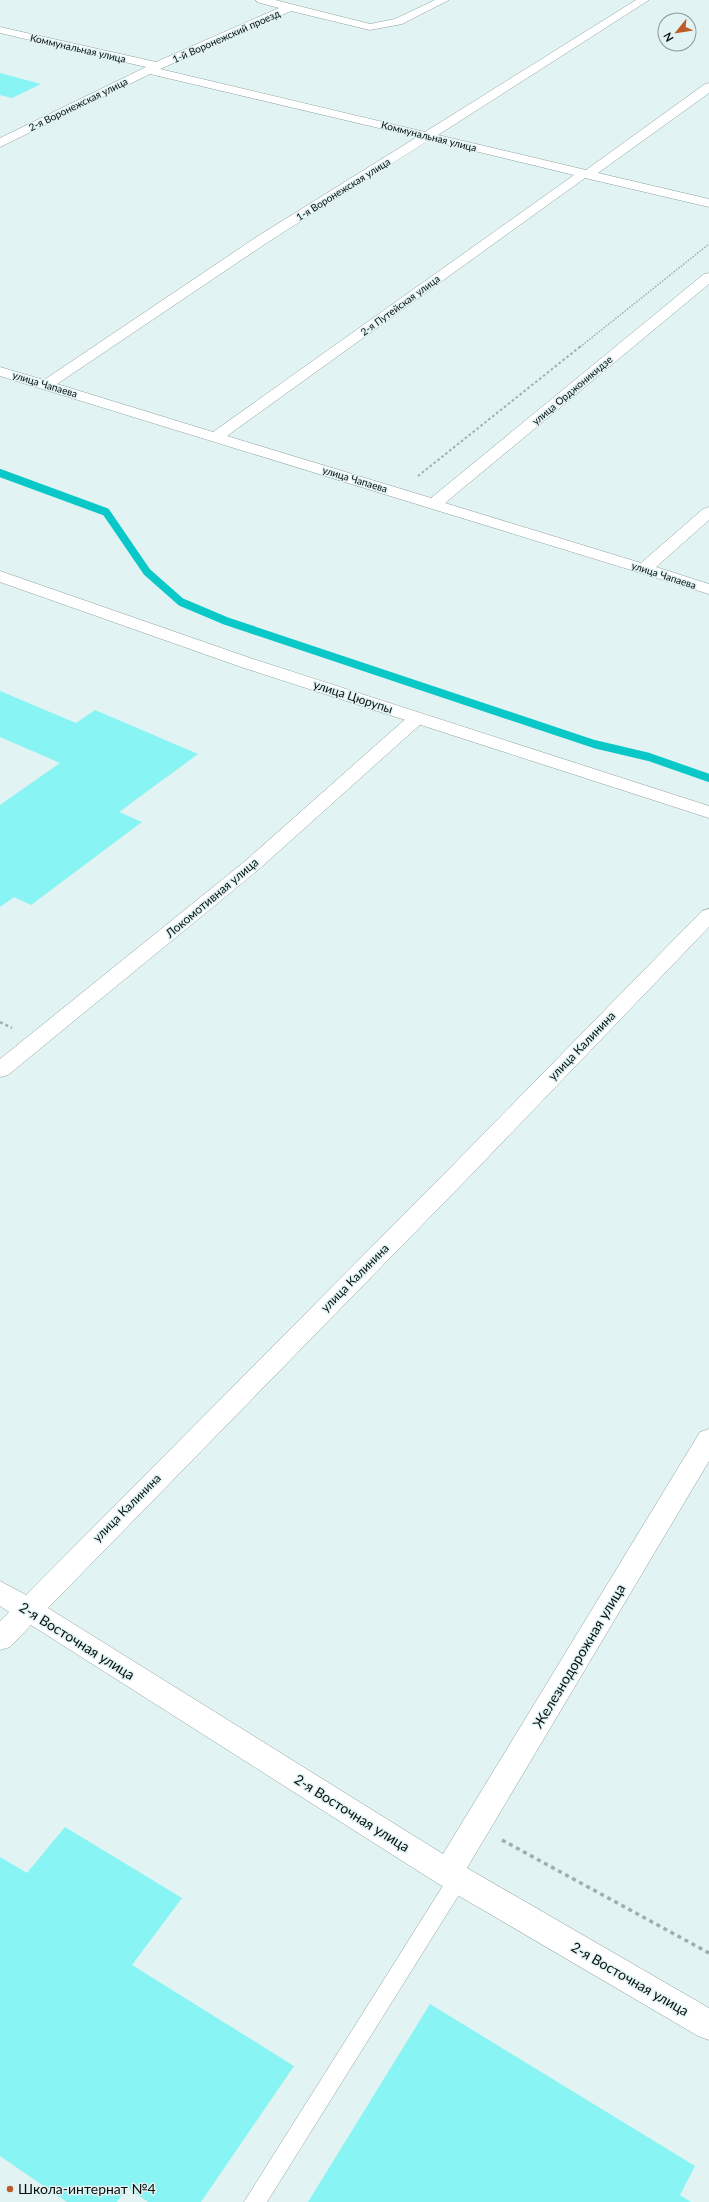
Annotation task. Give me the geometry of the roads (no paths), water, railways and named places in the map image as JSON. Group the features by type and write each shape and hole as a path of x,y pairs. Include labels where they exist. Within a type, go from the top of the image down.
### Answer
{"street":[{"name":"1-й Воронежский проезд","path":"262,0 290,7"},
{"path":"290,7 370,27 380,27 390,25 444,0"},
{"name":"1-я Воронежская улица","path":"46,385 227,262 644,0"},
{"name":"1-й Воронежский проезд","path":"153,68 290,7"},
{"name":"Коммунальная улица","path":"0,30 585,174 709,203"},
{"name":"2-я Воронежская улица","path":"0,143 153,68"},
{"name":"2-я Путейская улица","path":"217,436 709,87"},
{"name":"улица Орджоникидзе","path":"434,504 709,276"},
{"name":"улица Чапаева","path":"0,371 217,436 709,589"},
{"path":"644,569 709,512"},
{"name":"улица Цюрупы","path":"0,576 247,663 709,812"},
{"name":"Локомотивная улица","path":"0,1070 251,866 417,718"},
{"name":"улица Калинина","path":"0,1638 456,1176 709,915"},
{"name":"Железнодорожная улица","path":"453,1876 476,1826 709,1439"},
{"name":"2-я Восточная улица","path":"0,1592 453,1876 709,2025"}],"lane":[{"path":"255,2202 453,1876"}],"waterway":[{"path":"0,473 106,512 147,572 181,602 226,621 594,744 649,757 709,778"}],"place":[{"name":"Школа-интернат №4","path":"10,2189"}]}
